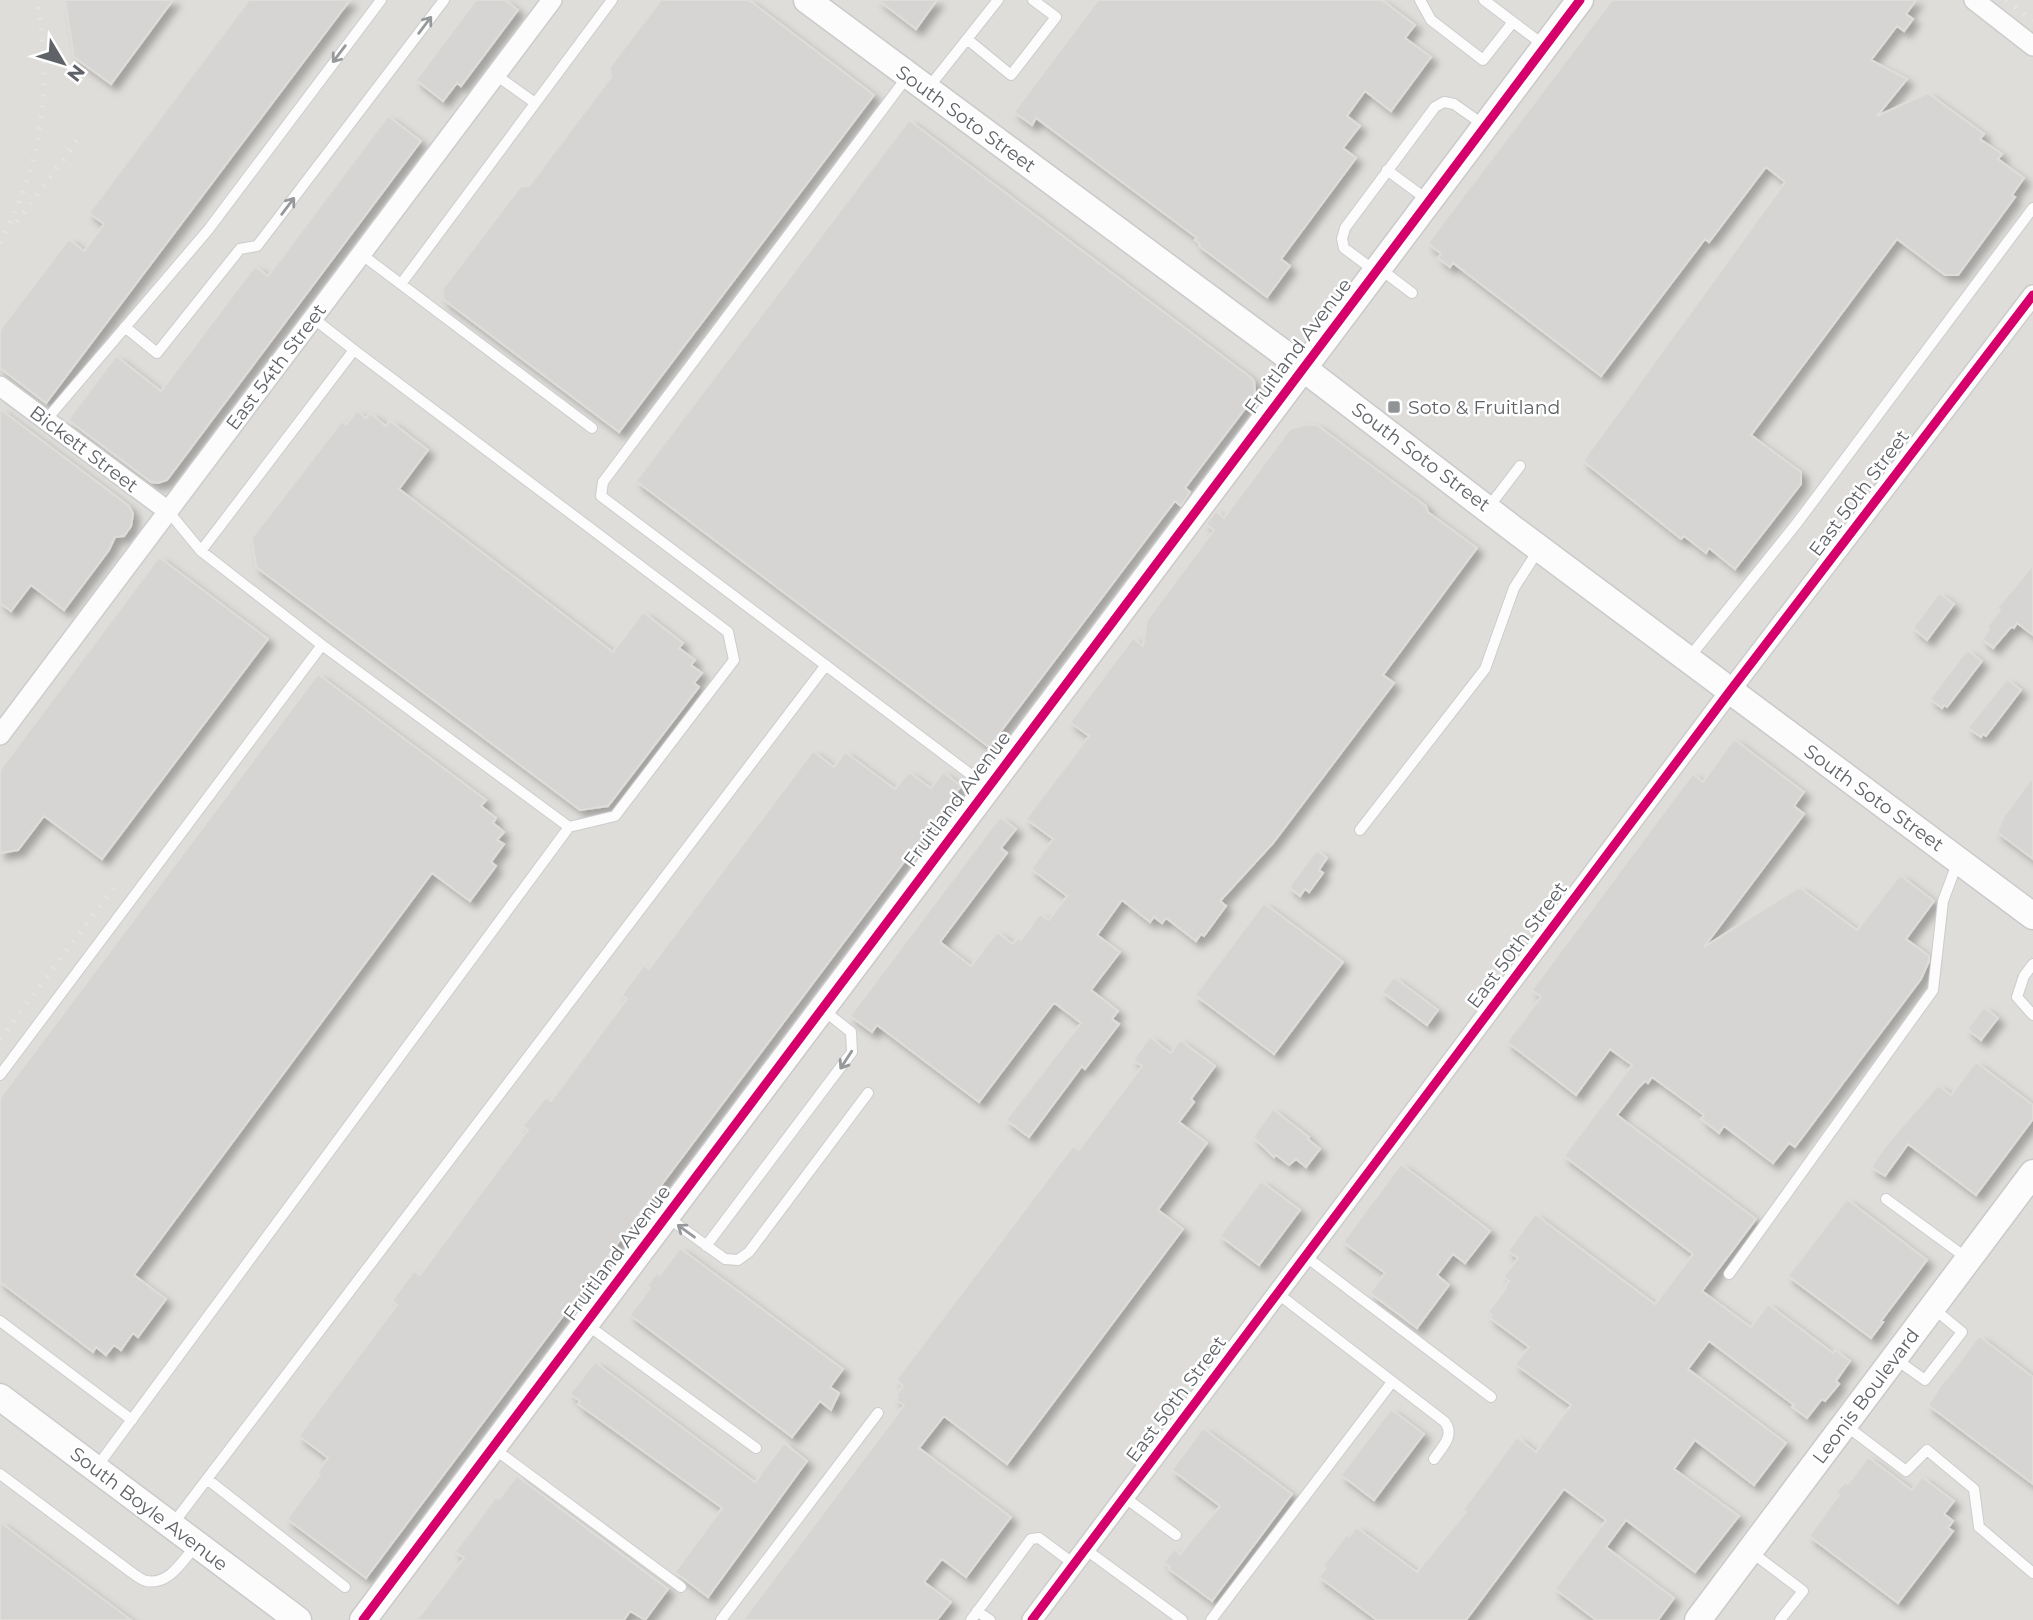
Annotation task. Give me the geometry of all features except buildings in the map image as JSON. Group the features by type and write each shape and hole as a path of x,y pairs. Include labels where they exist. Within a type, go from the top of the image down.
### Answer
{"main road":[{"name":"South Soto Street","path":"807,0 2033,916"},
{"name":"Fruitland Avenue","path":"363,1620 1580,0"},
{"name":"Leonis Boulevard","path":"1698,1620 2033,1173"},
{"name":"South Boyle Avenue","path":"0,1397 298,1620"}],"street":[{"name":"East 54th Street","path":"0,735 552,0"},
{"path":"1974,0 2033,46"},
{"name":"East 50th Street","path":"1032,1620 1730,691 2033,295"},
{"name":"Bickett Street","path":"0,386 168,512"}],"lane":[{"path":"46,420 208,230 381,0"},
{"path":"125,327 157,353 240,249 257,246 443,0"},
{"path":"401,284 612,0"},
{"path":"988,788 601,496 603,482 917,83 967,39 998,0"},
{"path":"967,39 1011,75 1056,17 1033,0"},
{"path":"1420,0 1431,20 1483,60 1513,22"},
{"path":"1484,0 1545,46"},
{"path":"496,75 535,103"},
{"path":"1412,293 1344,248 1342,239 1345,228 1435,107 1444,102 1454,104 1485,126"},
{"path":"1387,170 1429,201"},
{"path":"1688,660 1797,523 2033,208"},
{"path":"361,254 592,428"},
{"path":"95,1468 569,827 615,816 734,660 728,632 313,318"},
{"path":"201,551 355,350"},
{"path":"1488,508 1520,466"},
{"path":"168,512 201,551 322,645 569,827"},
{"path":"1360,831 1485,669 1514,587 1540,548"},
{"path":"0,1074 322,645"},
{"path":"172,1526 826,665"},
{"path":"1729,1274 1933,990 1943,901 1958,861"},
{"path":"2033,964 2024,976 2017,997 2033,1015"},
{"path":"706,1246 852,1052 851,1032 822,1009"},
{"path":"666,1216 725,1259 738,1260 749,1252 868,1093"},
{"path":"1886,1199 1968,1260"},
{"path":"1305,1256 1491,1397"},
{"path":"1277,1293 1445,1422 1450,1436 1434,1459"},
{"path":"1894,1358 1925,1380 1962,1332 1932,1308"},
{"path":"0,1321 132,1420"},
{"path":"585,1323 756,1448"},
{"path":"1211,1620 1392,1382"},
{"path":"721,1620 878,1413"},
{"path":"1844,1424 1906,1471 1927,1450 1974,1489 1979,1527 2033,1573"},
{"path":"492,1448 681,1587"},
{"path":"0,1474 131,1572 147,1581 162,1580 174,1572 196,1544"},
{"path":"207,1479 345,1587"},
{"path":"1124,1497 1176,1535"},
{"path":"990,1620 974,1616 1031,1539 1038,1538 1079,1557 1182,1620"},
{"path":"1750,1551 1803,1591 1780,1620"}],"shaded area":[{"path":"0,0 2033,0 2033,1620 0,1620"}],"railway":[{"path":"0,243 26,184 40,125 44,64 37,0"},
{"path":"2006,0 2033,21"},
{"path":"17,222 79,138"},
{"path":"0,1039 115,886"}],"cycle path":[{"path":"363,1620 1580,0"},
{"path":"1032,1620 1730,691 2033,295"}],"place":[{"name":"Soto & Fruitland","path":"1394,407"}]}
